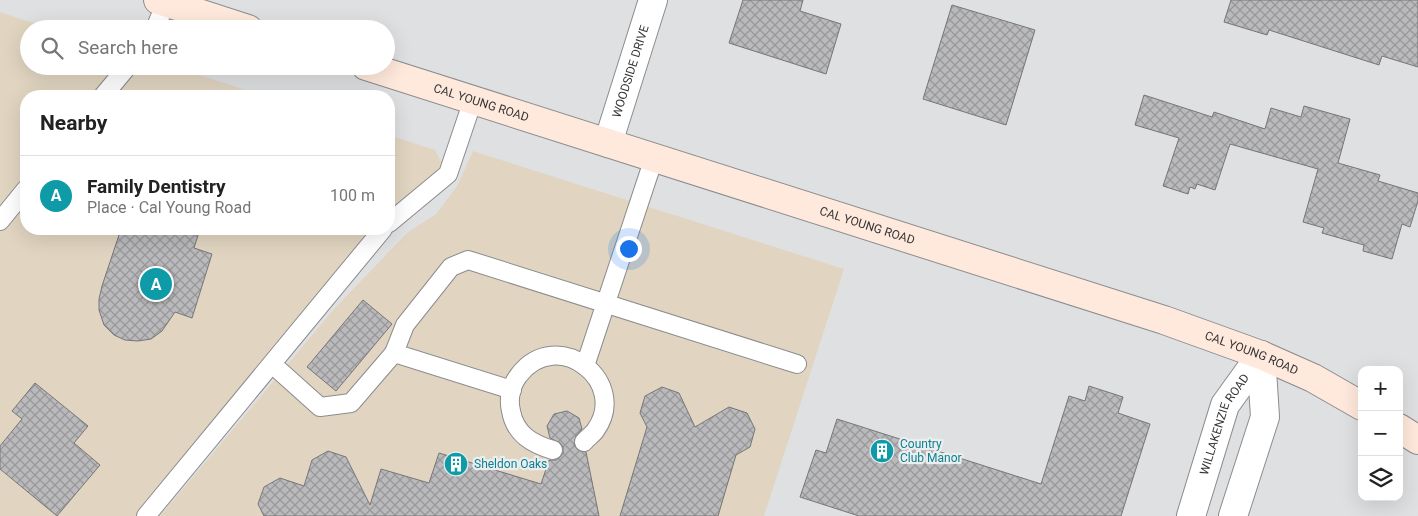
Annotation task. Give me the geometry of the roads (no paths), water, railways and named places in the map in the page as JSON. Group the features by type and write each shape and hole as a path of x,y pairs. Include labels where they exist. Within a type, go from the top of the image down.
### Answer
{"main road":[{"path":"162,1 220,20"},
{"name":"CAL YOUNG ROAD","path":"394,75 1164,320 1261,355 1313,378 1358,404"},
{"path":"1403,431 1418,440"}],"street":[{"name":"WOODSIDE DRIVE","path":"608,143 654,0"},
{"name":"WILLAKENZIE ROAD","path":"1191,516 1224,405 1261,355"},
{"name":"WILLAKENZIE ROAD","path":"1233,516 1266,417 1261,355"}],"lane":[{"path":"157,20 162,1"},
{"path":"108,90 120,75"},
{"path":"395,218 448,174 473,100"},
{"path":"585,366 654,158"},
{"path":"0,221 20,196"},
{"path":"146,516 378,235"},
{"path":"272,364 320,406 351,403 394,353 405,325 451,267 468,260 606,302 797,364"},
{"path":"394,353 512,390"},
{"path":"553,450 538,446 525,437 515,425 510,411 510,396 515,381 524,369 536,360 550,356 566,356 580,362 593,372 601,386 604,401 602,417 595,431 584,442"}],"place":[{"name":"Family Dentistry","path":"156,284"},
{"name":"Country Club Manor","path":"882,451"},
{"name":"Sheldon Oaks","path":"456,464"}]}
